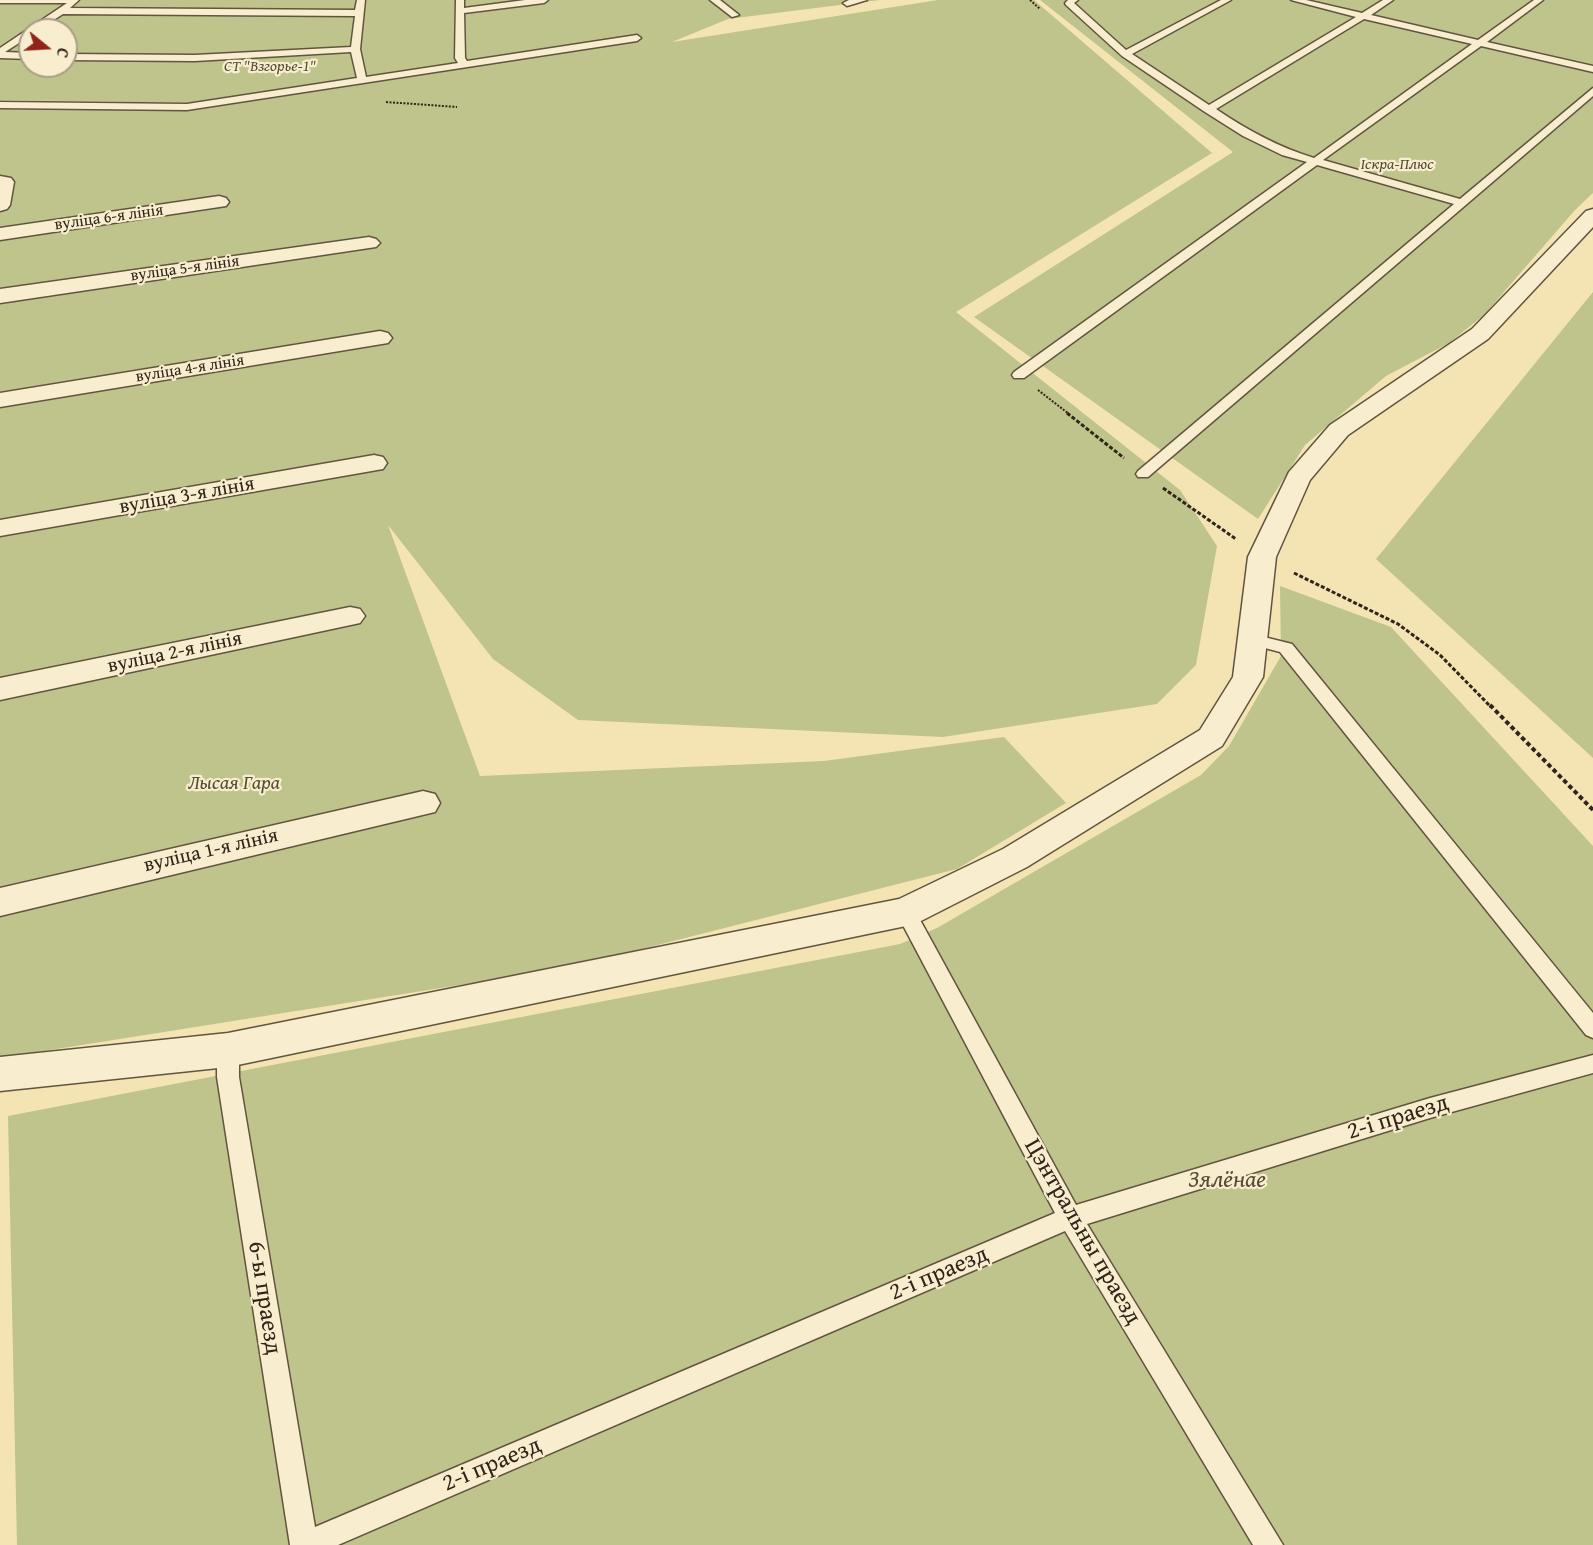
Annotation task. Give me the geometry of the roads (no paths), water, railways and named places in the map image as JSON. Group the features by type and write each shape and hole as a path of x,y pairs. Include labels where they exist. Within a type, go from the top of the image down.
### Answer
{"street":[{"path":"0,205 2,182"},
{"name":"вуліца 6-я лінія","path":"0,234 219,202"},
{"path":"0,1074 228,1050 906,912 1015,858 1211,738 1248,677 1262,557 1298,478 1339,430 1480,333 1593,215"},
{"name":"вуліца 5-я лінія","path":"0,296 369,243"},
{"name":"вуліца 4-я лінія","path":"0,400 380,338"},
{"name":"вуліца 3-я лінія","path":"0,528 374,463"},
{"name":"вуліца 2-я лінія","path":"0,689 350,616"},
{"name":"вуліца 1-я лінія","path":"0,902 423,803"}],"lane":[{"path":"0,0 76,1"},
{"path":"361,0 356,50 362,80"},
{"path":"460,0 460,58 465,66"},
{"path":"460,11 544,0"},
{"path":"714,0 735,15"},
{"path":"847,3 863,0"},
{"path":"1125,54 1227,0"},
{"path":"1295,0 1593,69"},
{"path":"1208,110 1389,0"},
{"path":"1020,375 1313,161 1539,0"},
{"path":"51,18 76,1"},
{"path":"1071,1 1125,54 1208,110 1276,148 1313,161 1462,203"},
{"path":"62,11 359,13"},
{"path":"0,105 187,107 637,39"},
{"path":"1,51 18,40"},
{"path":"78,57 195,58 356,50"},
{"path":"1,51 18,54"},
{"path":"1143,474 1593,91"},
{"path":"1252,639 1286,648 1593,1029"},
{"name":"Цэнтральны праезд","path":"906,912 1070,1218 1269,1545"},
{"name":"6-ы праезд","path":"228,1050 228,1077 305,1545"},
{"name":"2-і праезд","path":"305,1545 1070,1218 1430,1108 1593,1064"}],"park label":[{"name":"СТ \"Взгорье-1\"","path":"270,67"},
{"name":"Іскра-Плюс","path":"1397,165"},
{"name":"Лысая Гара","path":"234,784"},
{"name":"Зялёнае","path":"1227,1181"}]}
